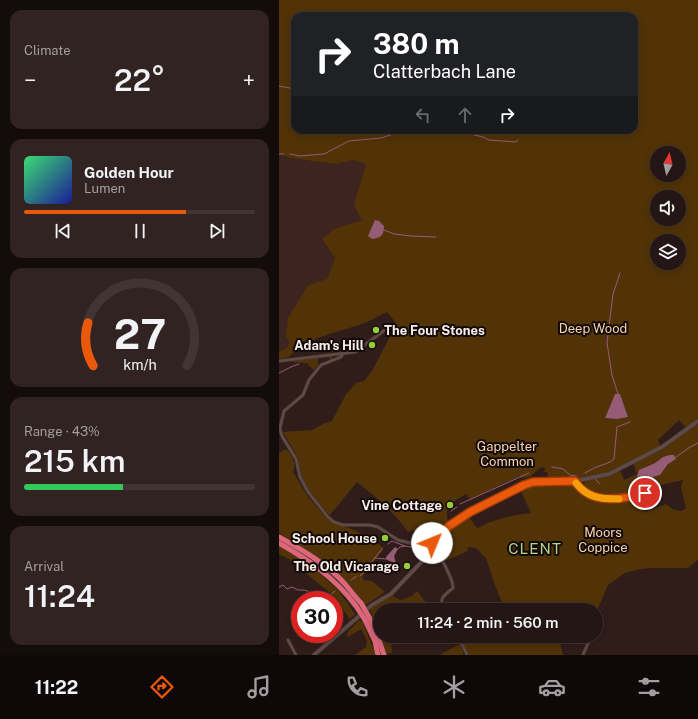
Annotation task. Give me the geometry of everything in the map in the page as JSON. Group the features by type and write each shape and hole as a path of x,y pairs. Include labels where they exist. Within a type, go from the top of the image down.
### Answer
{"highway":[{"path":"279,536 301,549 344,583 377,634 384,655"},
{"path":"279,543 314,564 327,574 359,605"},
{"path":"367,619 375,641 378,655"}],"street":[{"path":"279,360 359,350 385,330"},
{"path":"343,353 341,357 321,365 309,380 303,395 284,412 279,427 282,436 296,459 300,477 307,492 334,522 343,525 370,525 398,540 422,545 441,558 452,581 453,588 444,594 442,597 442,603"},
{"path":"333,354 334,359"},
{"path":"314,655 372,605 391,594 431,550 449,526 470,512 533,482 575,481 604,475 662,447 688,430 698,421"},
{"path":"575,481 582,491 593,497 618,499 649,492"},
{"path":"422,545 435,543"},
{"path":"288,640 296,655"},
{"path":"461,643 467,655"},
{"path":"583,655 588,643"}],"shaded area":[{"path":"279,153 289,158 336,164 354,160 366,164 361,184 363,220 334,229 322,239 335,258 327,279 308,285 286,337 289,341 287,348 279,352"},
{"path":"375,220 379,221 384,226 384,229 381,236 372,239 368,236"},
{"path":"615,394 620,394 628,417 617,419 605,418"},
{"path":"674,455 676,459 668,464 660,475 653,477 645,486 641,488 639,487 637,476 639,470 655,463 663,457"},
{"path":"395,547 398,549 394,556 395,564 386,559 386,557"}],"green space":[{"path":"279,0 698,0 698,418 686,428 679,420 658,440 660,446 608,472 575,479 551,481 547,472 544,472 545,468 541,467 530,477 521,478 520,476 470,499 466,494 446,506 448,526 428,527 408,532 391,511 357,482 330,515 328,514 309,491 302,477 298,458 283,432 312,430 332,421 346,394 356,383 364,381 372,371 395,327 395,322 387,312 367,322 325,335 304,344 289,357 279,359 279,352 287,348 289,341 286,337 288,318 308,285 327,279 335,258 322,239 334,229 362,220 354,205 366,164 354,160 336,164 289,158 279,153","holes":["615,394 620,394 628,417 617,419 605,418"]},
{"path":"332,356 332,359 330,360 329,357 318,358 318,365 314,370 307,363 293,362 292,359"},
{"name":"Moors Coppice","path":"698,423 698,560 688,568 651,568 625,573 608,585 600,603 502,603 486,558 476,548 467,547 468,551 445,561 436,545 446,532 468,515 478,528 503,518 531,513 520,489 534,484 563,485 566,483 575,483 583,495 592,499 612,501 637,499 645,512 666,504 674,510 682,511 686,508 681,487 683,480 657,486 652,490 641,494 622,496 592,494 584,489 585,479 605,477 620,470 624,480 637,474 633,463 663,449","holes":["663,457 676,459 668,464 660,475 653,477 639,487 637,474 639,470 655,463"]},
{"path":"286,449 294,462 293,472 308,497 329,520 365,535 384,548 362,578 364,580 372,581 385,592 366,605 338,573 279,533 279,453"},
{"path":"279,545 312,567 339,591 328,591 289,559 279,554"},
{"path":"417,591 426,603 379,603 393,596 400,600 412,596"},
{"path":"343,597 355,614 350,619 343,610"},
{"path":"373,606 373,618 370,610"},
{"path":"359,620 362,621 376,655 355,655 366,647 367,640 361,629 348,637 347,633"},
{"path":"383,643 391,643 392,653 387,654"},
{"path":"463,643 560,643 563,655 468,655"},
{"path":"460,644 464,655 439,655"}],"waterway":[{"path":"279,86 291,88"},
{"path":"290,154 299,156 324,154 349,141 381,138 394,134"},
{"path":"470,134 489,140 516,142 518,140"},
{"path":"279,154 284,154"},
{"path":"384,230 394,234 436,237"},
{"path":"618,394 612,375 607,343 613,294 620,273"},
{"path":"279,373 299,364"},
{"path":"585,473 614,459 617,427 630,422"},
{"path":"676,457 698,443"},
{"path":"552,467 563,469 570,475 576,476"},
{"path":"460,504 529,473"},
{"path":"595,479 600,484"},
{"path":"451,511 457,507"},
{"path":"388,544 392,541 405,546 418,548"},
{"path":"398,549 405,546"},
{"path":"360,576 382,549"},
{"path":"375,558 386,559"},
{"path":"351,580 357,576"},
{"path":"279,587 283,585 287,589 292,587 298,590 307,591"}],"slow traffic":[{"path":"576,483 582,491 593,497 619,499"}],"place":[{"name":"The Four Stones","path":"376,330"},
{"name":"Adam's Hill","path":"372,345"},
{"name":"Vine Cottage","path":"450,505"},
{"name":"School House","path":"385,538"},
{"name":"The Old Vicarage","path":"407,566"}],"district":[{"name":"CLENT","path":"535,548"}],"route":[{"path":"432,543 435,543 449,526 470,512 533,482 575,481 582,491 593,497 618,499 645,493"}],"park label":[{"name":"Deep Wood","path":"593,328"},
{"name":"Gappelter Common","path":"507,454"}]}
